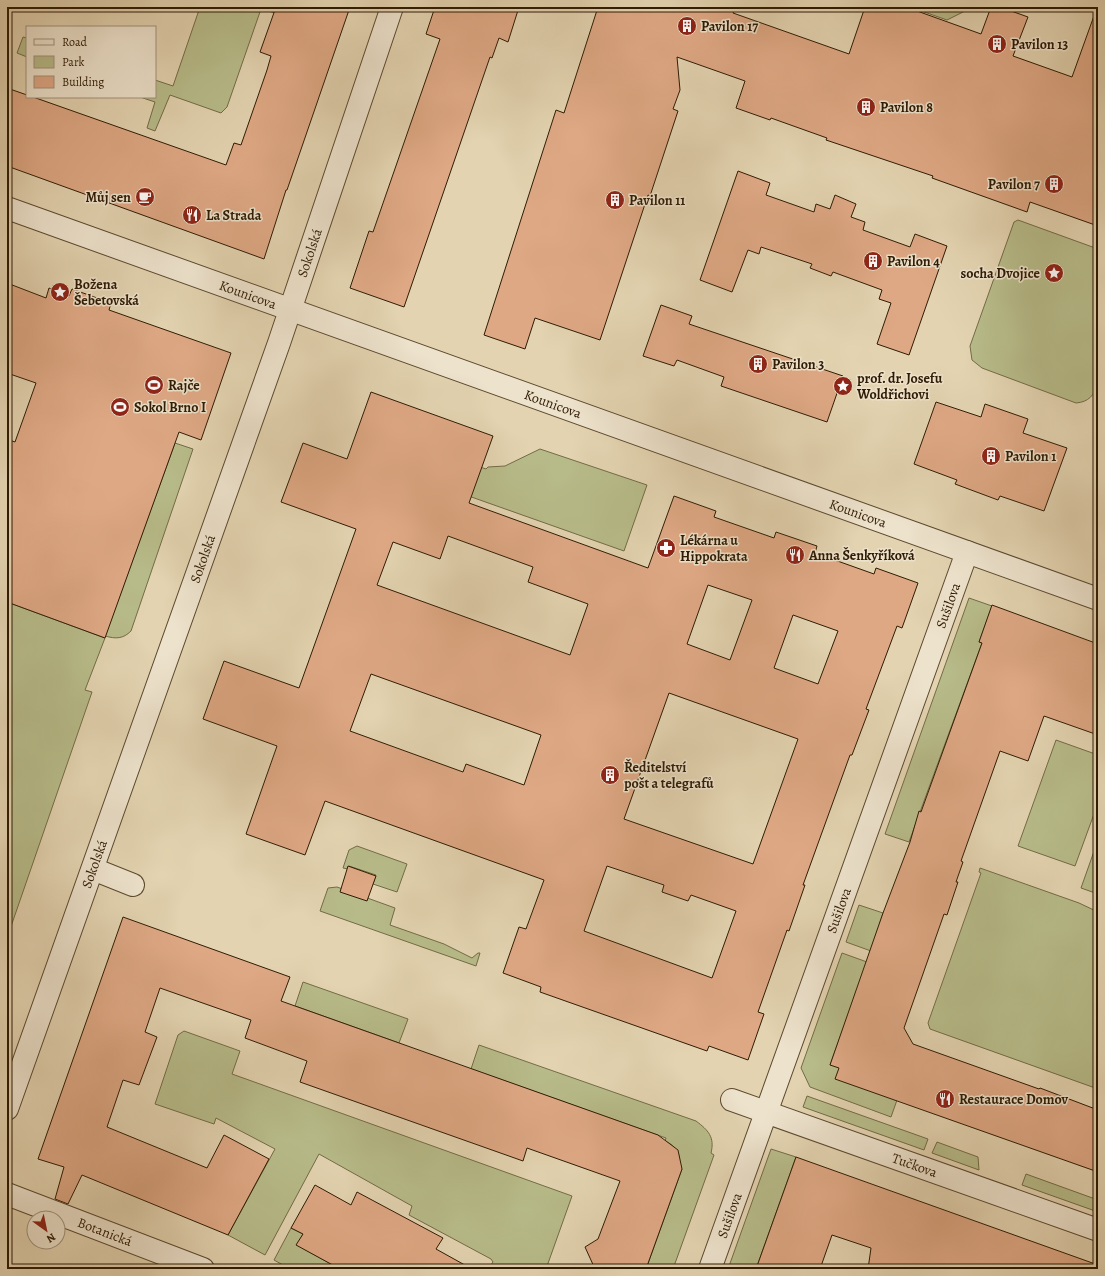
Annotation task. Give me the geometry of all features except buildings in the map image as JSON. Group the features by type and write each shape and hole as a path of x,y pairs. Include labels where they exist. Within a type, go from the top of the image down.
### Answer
{"street":[{"name":"Sokolská","path":"7,1109 290,310 392,7"},
{"name":"Kounicova","path":"7,208 1098,599"},
{"name":"Sušilova","path":"710,1269 967,552"},
{"path":"93,869 133,885"},
{"name":"Tučkova","path":"732,1100 1098,1230"},
{"name":"Botanická","path":"7,1194 203,1269"}],"green space":[{"path":"200,7 276,7 275,13 261,9 227,107 221,113 170,95 155,131 147,128 155,102 143,98 156,98 156,80 173,86"},
{"path":"910,7 973,7 947,20"},
{"path":"23,37 26,38 26,57 17,53"},
{"path":"1018,220 1098,249 1098,384 1093,395 1084,401 1076,403 982,368 972,360 970,346 1014,222"},
{"path":"175,443 193,449 131,631 125,636 119,638 105,636"},
{"path":"540,449 647,485 624,551 446,488 457,459 486,469 488,467 505,466"},
{"path":"969,598 992,606 979,642 982,643 909,842 885,834"},
{"path":"7,602 105,638 85,690 92,692 7,938"},
{"path":"1056,740 1098,755 1098,803 1075,866 1018,846"},
{"path":"1098,840 1098,894 1081,888"},
{"path":"357,846 407,864 397,892 373,884 376,875 349,866 348,869 343,868 349,850"},
{"path":"980,868 1079,903 1098,912 1098,1089 930,1029 928,1023 981,873 979,872"},
{"path":"337,887 395,908 390,925 444,944 472,958 480,953 476,966 320,911 328,888"},
{"path":"859,905 883,913 871,951 846,942"},
{"path":"842,953 867,962 830,1065 834,1063 897,1100 891,1117 810,1087 801,1068"},
{"path":"303,982 408,1019 399,1043 295,1006"},
{"path":"184,1031 240,1051 232,1074 572,1196 546,1269 488,1269 493,1262 491,1259 409,1215 412,1206 319,1154 265,1255 228,1235 275,1149 216,1118 214,1124 155,1104 178,1035"},
{"path":"479,1045 696,1121 710,1134 712,1143 711,1153 714,1155 673,1269 646,1269 682,1169 679,1167 679,1155 673,1145 665,1141 666,1138 471,1069"},
{"path":"807,1096 928,1139 924,1150 803,1107"},
{"path":"937,1142 978,1157 979,1170 932,1153"},
{"path":"771,1149 796,1157 756,1269 728,1269"},
{"path":"1026,1174 1098,1200 1098,1212 1022,1185"},
{"path":"291,1228 303,1234 297,1245 340,1269 290,1269 274,1260"}],"place":[{"name":"Pavilon 17","path":"687,26"},
{"name":"Pavilon 13","path":"997,44"},
{"name":"Pavilon 8","path":"866,107"},
{"name":"Pavilon 7","path":"1054,184"},
{"name":"Můj sen","path":"145,197"},
{"name":"Pavilon 11","path":"615,200"},
{"name":"La Strada","path":"192,215"},
{"name":"Pavilon 4","path":"873,261"},
{"name":"socha Dvojice","path":"1054,273"},
{"name":"Božena Šebetovská","path":"60,292"},
{"name":"Pavilon 3","path":"758,364"},
{"name":"Rajče","path":"154,385"},
{"name":"prof. dr. Josefu Woldřichovi","path":"843,386"},
{"name":"Sokol Brno I","path":"120,407"},
{"name":"Pavilon 1","path":"991,456"},
{"name":"Lékárna u Hippokrata","path":"666,548"},
{"name":"Anna Šenkyříková","path":"795,555"},
{"name":"Ředitelství pošt a telegrafů","path":"610,775"},
{"name":"Restaurace Domov","path":"945,1099"}]}
